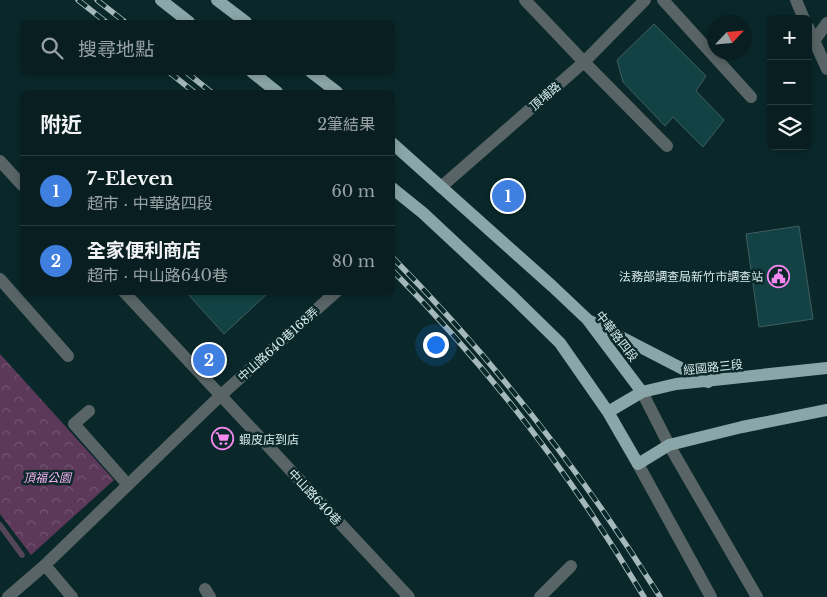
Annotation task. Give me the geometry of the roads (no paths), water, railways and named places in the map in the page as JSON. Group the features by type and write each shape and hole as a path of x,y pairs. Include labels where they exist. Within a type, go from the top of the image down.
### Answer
{"main road":[{"path":"161,0 186,20"},
{"path":"216,0 243,20"},
{"path":"256,75 274,90"},
{"path":"315,75 334,90"},
{"name":"中華路四段","path":"395,146 587,319 642,392"},
{"path":"395,190 423,213 560,343 608,412 638,464 669,445 742,427 827,410"},
{"path":"587,319 708,382"},
{"name":"經國路三段","path":"608,412 642,392 676,384 827,368"}],"street":[{"path":"525,0 667,146"},
{"name":"頂埔路","path":"441,187 584,62 645,0"},
{"path":"663,0 751,97"},
{"path":"796,0 802,15"},
{"path":"814,40 827,23"},
{"path":"812,36 827,69"},
{"path":"0,161 20,183"},
{"path":"0,279 68,356"},
{"name":"中山路640巷","path":"127,295 409,597"},
{"name":"中山路640巷168弄","path":"220,396 333,295"},
{"name":"中華路四段","path":"642,392 669,445 758,597"},
{"path":"8,597 45,565 220,396"},
{"path":"89,411 74,424 128,485"},
{"path":"638,464 711,597"},
{"path":"45,565 72,597"},
{"path":"540,597 571,566"}],"waterway":[{"path":"0,525 22,555"}],"railway":[{"path":"78,0 103,20"},
{"path":"97,0 122,20"},
{"path":"173,75 192,90"},
{"path":"190,75 208,90"},
{"path":"395,260 466,336 535,419 600,506 660,597"},
{"path":"395,273 428,307 496,385 528,426 589,510 644,597"}],"place":[{"name":"7-Eleven","path":"508,196"},
{"name":"法務部調查局新竹市調查站","path":"779,276"},
{"name":"全家便利商店","path":"209,360"},
{"name":"蝦皮店到店","path":"223,439"}],"park label":[{"name":"頂福公園","path":"47,477"}]}
